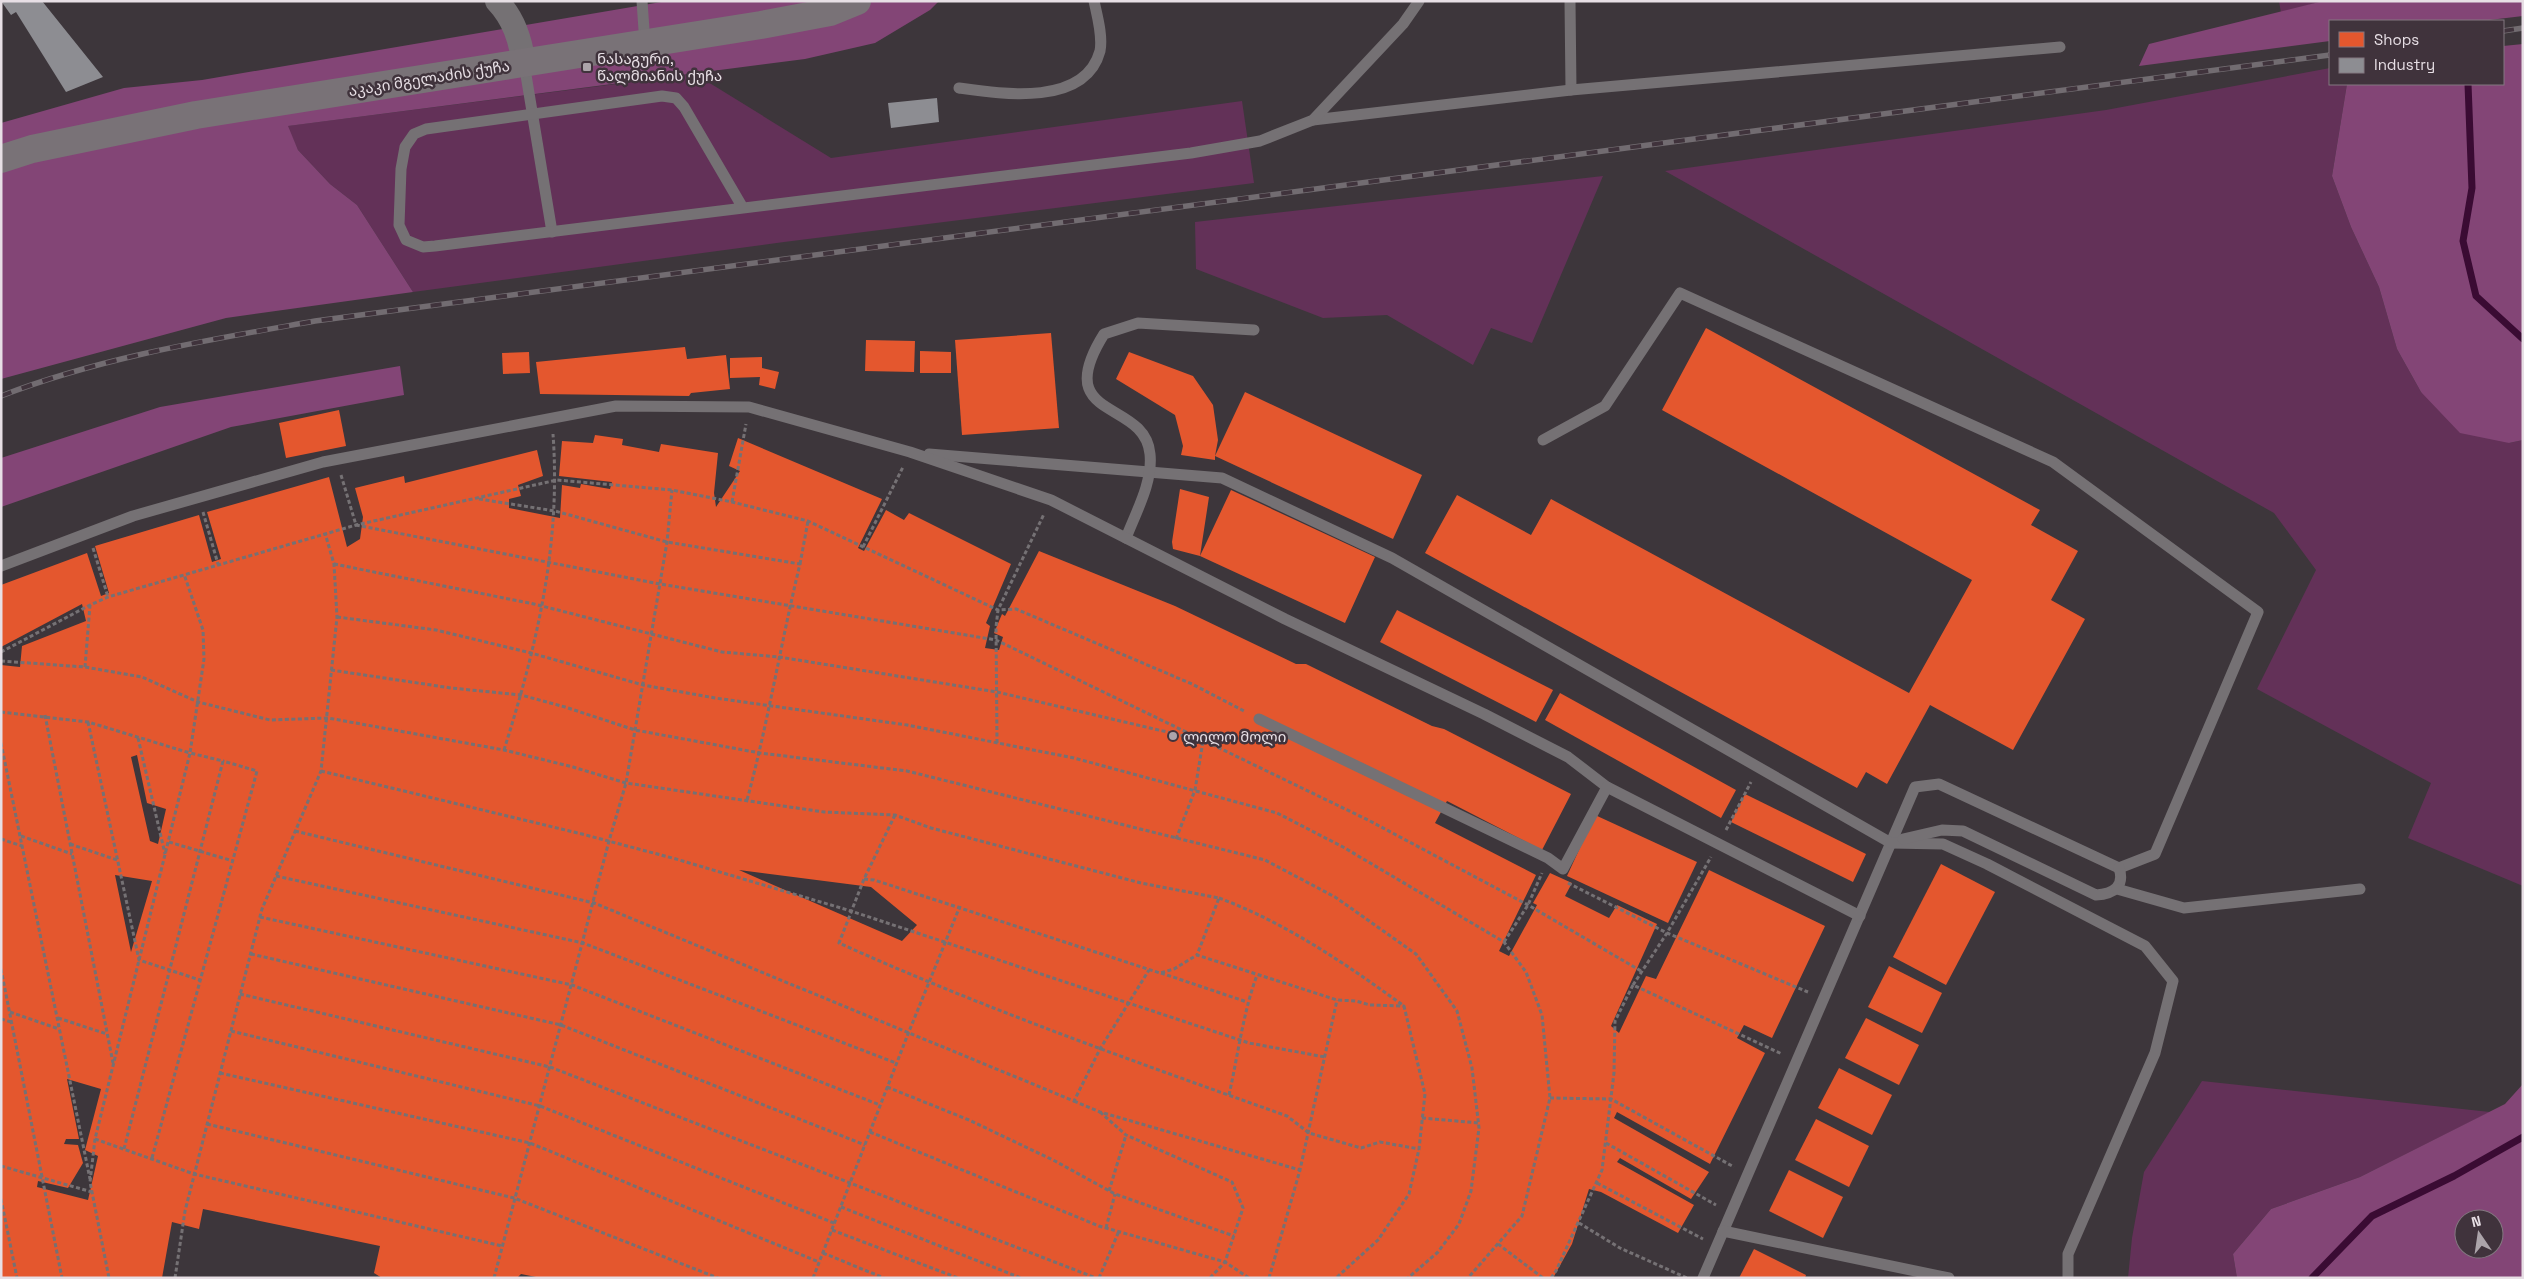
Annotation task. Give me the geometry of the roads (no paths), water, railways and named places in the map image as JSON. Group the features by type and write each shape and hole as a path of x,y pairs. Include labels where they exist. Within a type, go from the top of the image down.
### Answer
{"street":[{"path":"497,1 508,12 520,39 524,63"},
{"name":"აკაკი მგელაძის ქუჩა","path":"1,159 32,149 196,115 804,17 830,12 857,1"}],"lane":[{"path":"642,1 645,44"},
{"path":"959,88 1011,95 1060,90 1088,73 1100,51 1098,18 1094,1"},
{"path":"1313,120 1403,24 1419,1"},
{"path":"1570,1 1571,90"},
{"path":"743,208 684,106 676,98 662,96 426,129 414,134 405,147 401,170 399,225 406,240 422,247 552,232 1191,153 1260,141 1313,120 1571,90 2060,47"},
{"path":"524,63 552,232"},
{"path":"1543,440 1605,406 1680,293 2053,462 2258,612 2154,854 2119,868 1939,784 1916,787 1703,1278"},
{"path":"1126,538 1150,472 1148,443 1138,426 1096,401 1086,381 1092,352 1104,334 1138,323 1254,330"},
{"path":"1,566 133,516 337,459 616,406 749,407 910,452 1050,500 1285,619 1484,714 1568,757 1607,787 1860,916"},
{"path":"910,452 1222,478 1392,558 1891,843 1943,844 1988,864 2145,946 2172,981 2154,1053 2068,1254 2068,1278"},
{"path":"1260,719 1548,858 1563,869 1607,787"},
{"path":"1891,843 1942,830 1963,831 2096,895 2117,889 2184,908 2360,889"},
{"path":"2117,889 2121,882 2119,868"},
{"path":"1723,1231 1949,1278"}],"waterway":[{"path":"2468,85 2472,188 2463,241 2476,296 2523,339"},
{"path":"2312,1278 2372,1216 2454,1176 2523,1137"}],"railway":[{"path":"2504,31 2523,28"},
{"path":"1,396 39,382 117,360 315,321 2329,55"}],"place":[{"name":"ნასაგური, წალმიანის ქუჩა","path":"587,67"},
{"name":"ლილო მოლი","path":"1173,736"}]}
